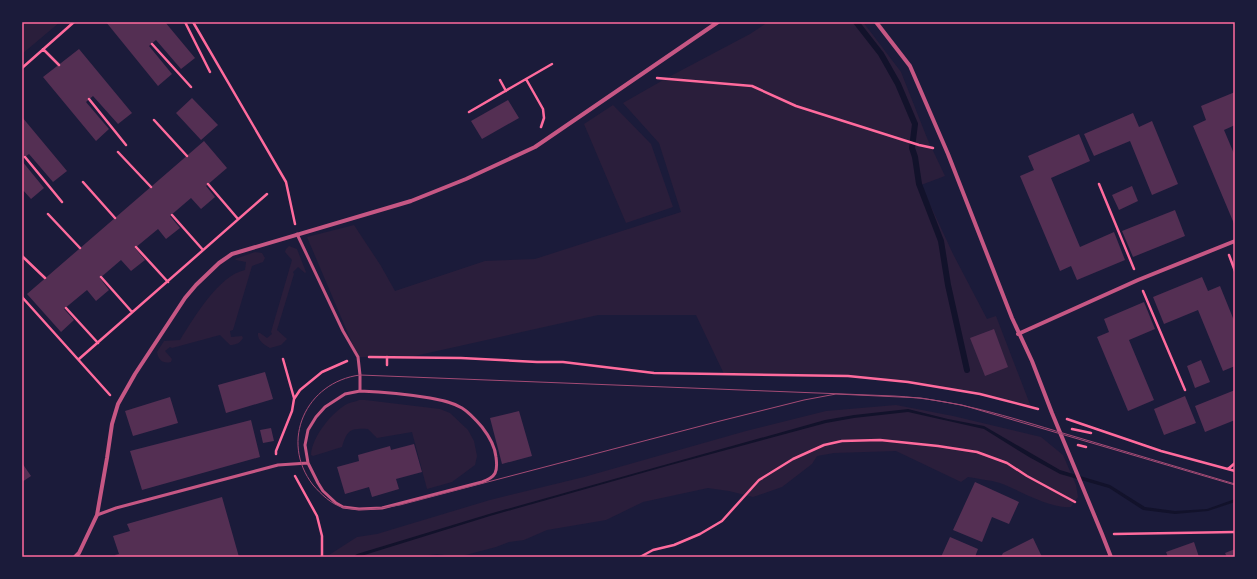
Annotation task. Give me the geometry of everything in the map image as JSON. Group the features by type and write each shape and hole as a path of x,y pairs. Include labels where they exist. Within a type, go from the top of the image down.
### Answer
{"street":[{"path":"75,557 79,553 97,515 112,424 118,404 135,374 185,298 219,263 232,254 411,201 466,179 535,147 718,22"},
{"path":"876,22 910,66 948,154 1018,334 1032,361 1056,425 1067,448 1111,557"},
{"path":"1018,334 1138,280 1235,241"}],"lane":[{"path":"297,234 343,331 358,356 360,391"},
{"path":"360,391 408,394 446,401 461,407 471,414 489,436 496,453 496,472 492,478 483,482 454,491 382,508 359,509 343,507 330,498 318,483 308,464 304,445 308,430 316,417 336,399 345,394 360,391"},
{"path":"97,515 116,508 278,465 308,464"}],"path":[{"path":"22,68 74,22"},
{"path":"185,22 210,72"},
{"path":"193,22 286,182 297,234"},
{"path":"152,44 191,87"},
{"path":"43,49 59,65"},
{"path":"469,112 552,64"},
{"path":"641,74 655,78 752,86 796,106 919,145"},
{"path":"526,79 543,109 544,118 535,147"},
{"path":"500,80 506,91"},
{"path":"89,99 126,145"},
{"path":"154,120 187,156"},
{"path":"118,152 151,187"},
{"path":"25,157 62,202"},
{"path":"84,182 115,218"},
{"path":"208,184 238,219"},
{"path":"1099,184 1185,390"},
{"path":"79,359 267,194"},
{"path":"48,214 80,248"},
{"path":"172,215 203,250"},
{"path":"1225,245 1235,271"},
{"path":"136,247 168,282"},
{"path":"22,256 45,278"},
{"path":"101,277 132,312"},
{"path":"22,298 79,359 118,404"},
{"path":"66,308 98,343"},
{"path":"278,465 276,451 292,411 294,399 300,390 322,372 358,356 563,362 654,373 848,376 908,382 980,394 1052,413 1161,451 1235,471"},
{"path":"387,357 387,365"},
{"path":"283,359 294,399"},
{"path":"1056,425 1091,433"},
{"path":"640,557 653,550 674,545 700,534 722,520 759,480 793,459 824,445 842,441 880,440 977,452 1007,463 1069,499 1091,508"},
{"path":"1228,469 1235,463"},
{"path":"291,465 300,486 317,516 322,536 322,557"},
{"path":"1102,534 1235,532"}],"shaded area":[{"path":"22,22 60,22 22,54"},
{"path":"768,22 863,22 901,72 927,138 945,176 921,185 953,254 987,319 996,316 1031,407 924,384 886,379 816,375 724,374 696,315 598,315 410,357 358,357 307,237 354,225 381,266 395,291 485,261 535,259 681,212 659,143 623,103 750,34"},
{"path":"613,105 651,144 673,207 626,223 584,124"},
{"path":"289,246 297,249 306,272 305,273 298,267 293,272 294,274 277,330 287,339 281,345 270,348 263,344 258,336 258,333 267,338 272,334 271,332 292,260 285,252"},
{"path":"255,252 262,253 265,258 263,262 252,266 233,330 230,331 231,337 242,336 242,340 234,345 230,345 220,335 172,348 170,347 165,351 172,359 171,362 161,361 157,352 164,341 180,340 199,310 216,289 235,274 245,270 246,262 235,259"},
{"path":"359,400 440,409 450,413 468,430 474,441 477,456 475,465 452,482 427,489 412,432 377,438 368,429 357,429 347,434 342,447 313,456 311,455 312,448 319,433 329,419 347,404"},
{"path":"896,405 953,416 1041,437 1063,455 1076,485 1078,497 1071,507 1063,507 1044,502 996,482 968,477 961,482 896,451 834,453 817,456 812,464 782,487 753,497 708,488 643,502 606,520 547,530 524,540 509,542 458,557 437,554 413,557 327,557 357,537 377,534 490,500 584,477 746,431 826,411"},
{"path":"908,409 984,426 1060,470 1110,485 1145,507 1175,511 1207,509 1235,499 1235,502 1208,511 1175,514 1143,510 1109,488 1060,474 984,429 908,412 854,418 826,423 490,516 358,557 353,557 357,554 489,514 825,420"}],"building":[{"path":"106,22 165,22 195,58 181,69 156,40 149,46 172,74 158,86"},
{"path":"79,49 132,113 118,124 93,96 86,102 109,129 96,141 43,77"},
{"path":"1235,92 1235,125 1224,130 1235,156 1235,226 1193,126 1206,120 1201,106"},
{"path":"192,98 218,125 201,140 176,113"},
{"path":"508,100 519,118 482,139 471,121"},
{"path":"1133,113 1139,127 1152,121 1178,184 1152,195 1130,141 1094,156 1084,134"},
{"path":"22,117 67,171 53,182 29,154 22,159"},
{"path":"1079,134 1090,161 1051,178 1080,247 1114,232 1125,260 1077,280 1071,266 1060,271 1020,176 1034,170 1028,156"},
{"path":"204,141 227,168 206,186 215,197 201,209 191,198 170,216 180,228 166,239 158,229 135,248 145,260 131,271 121,260 100,278 109,290 96,301 87,290 64,309 74,320 61,332 27,294"},
{"path":"22,161 44,188 31,199 22,189"},
{"path":"1132,186 1138,201 1119,210 1112,195"},
{"path":"1175,210 1185,236 1133,257 1122,231"},
{"path":"1202,277 1208,291 1220,286 1235,323 1235,366 1223,371 1198,310 1164,324 1153,297"},
{"path":"1144,302 1155,329 1129,340 1154,400 1128,411 1097,337 1109,332 1104,319"},
{"path":"994,329 1008,367 985,376 970,338"},
{"path":"1201,360 1210,382 1195,388 1187,366"},
{"path":"265,372 273,399 226,413 218,385"},
{"path":"1235,390 1235,420 1205,432 1195,406"},
{"path":"1185,396 1196,423 1164,435 1154,409"},
{"path":"170,397 178,423 133,436 125,411"},
{"path":"519,411 532,456 502,464 490,418"},
{"path":"251,420 260,457 142,490 130,451"},
{"path":"271,428 274,441 263,443 260,430"},
{"path":"414,444 422,472 396,479 399,489 372,497 369,487 345,494 337,467 359,461 358,455 390,446 391,450"},
{"path":"22,463 31,476 22,482"},
{"path":"975,482 1019,502 1009,524 992,517 982,542 953,530"},
{"path":"222,497 239,557 116,557 115,555 119,554 113,536 130,531 127,524"},
{"path":"950,537 978,549 975,557 941,557"},
{"path":"1033,538 1042,557 1001,557 1003,553"},
{"path":"1194,542 1199,557 1168,557 1166,552"},
{"path":"1235,549 1235,557 1227,557 1225,553"}],"waterway":[{"path":"856,22 881,54 898,84 915,124 912,148 915,157 919,184 941,241 948,285 967,370"}],"tram line":[{"path":"1235,484 1024,421 981,410 960,405 916,398 894,396 360,375 341,380 325,389 312,401 304,416 299,433 298,450 303,468 313,485 330,501 342,507 371,509 400,505 720,421 804,400 836,394 921,398 962,405 1235,485"}]}
